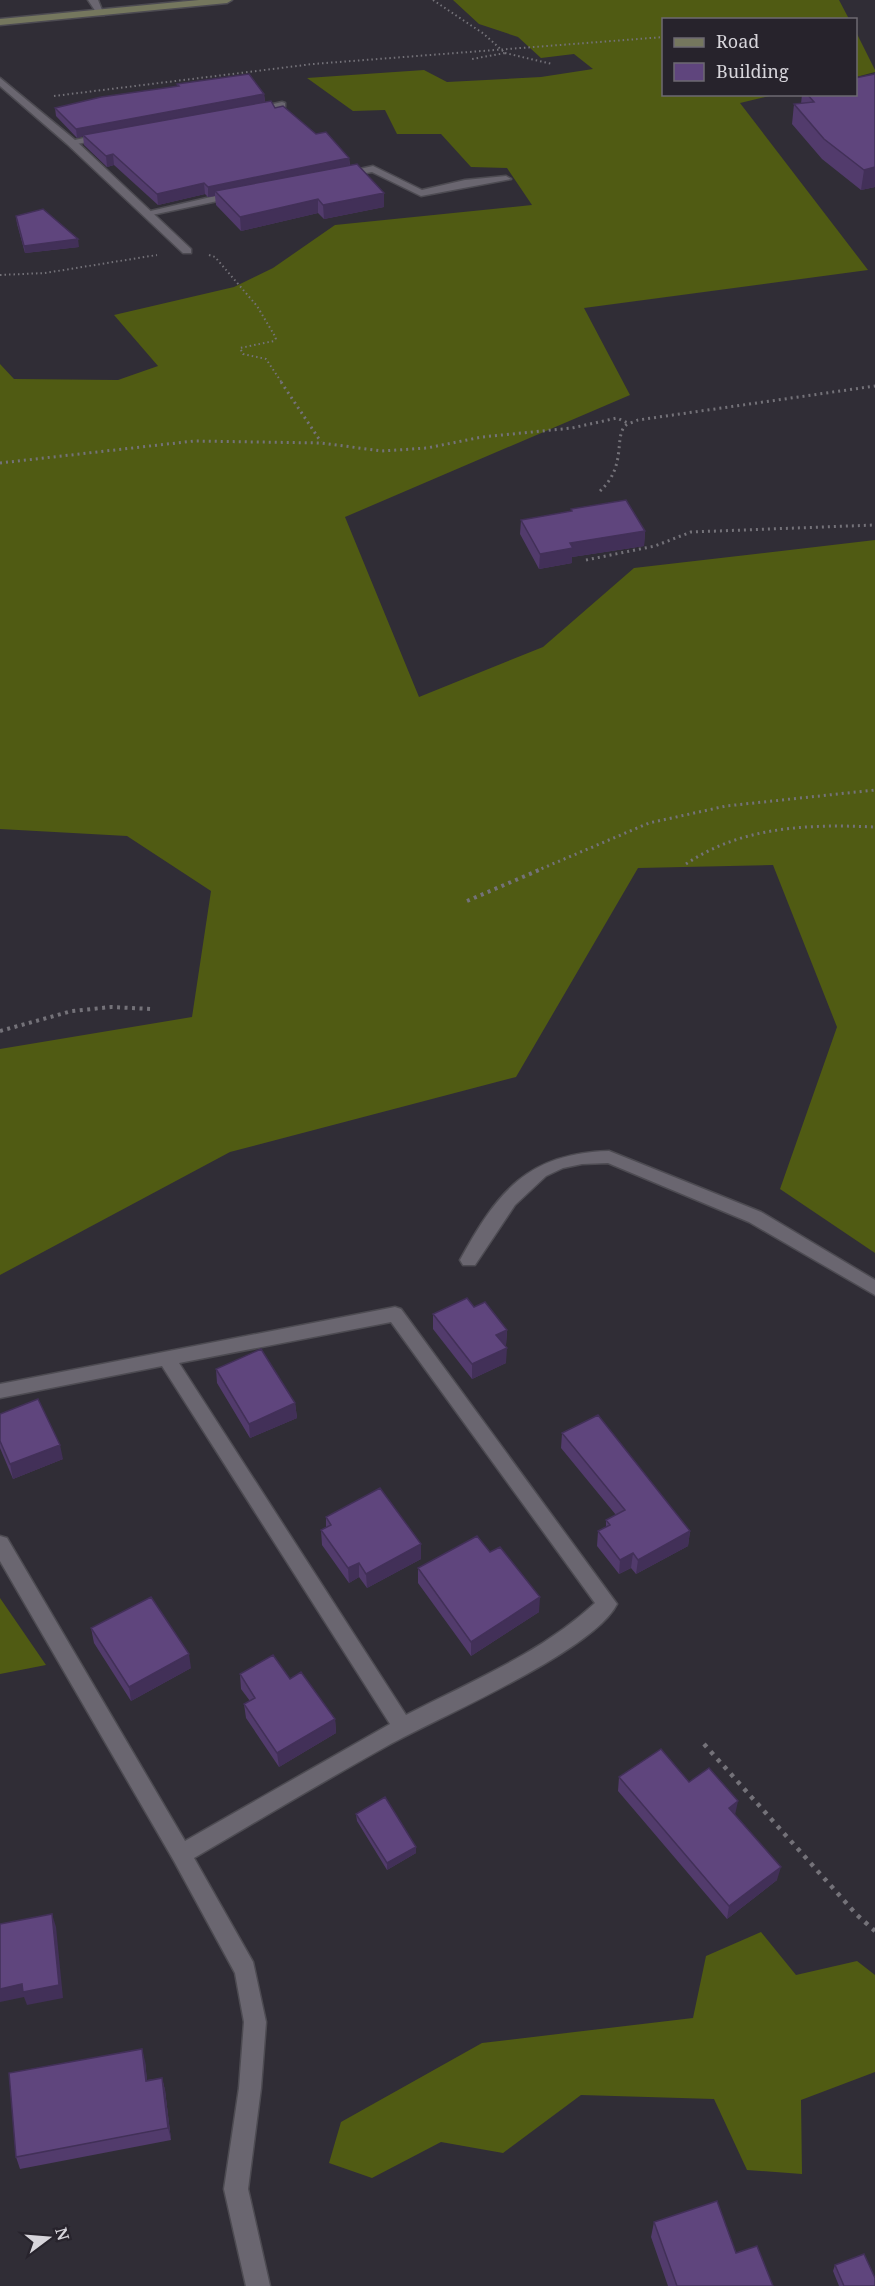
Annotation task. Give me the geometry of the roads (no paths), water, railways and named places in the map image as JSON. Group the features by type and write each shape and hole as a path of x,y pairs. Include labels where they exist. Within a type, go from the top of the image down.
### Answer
{"main road":[{"path":"0,22 227,0"}],"street":[{"path":"93,0 101,13"},
{"path":"0,81 71,142 187,251"},
{"path":"246,111 282,105"},
{"path":"71,142 117,134"},
{"path":"331,176 373,169 421,193 465,183 506,179"},
{"path":"147,213 246,193"},
{"path":"469,1260 507,1203 538,1171 584,1155 609,1157 755,1217 875,1288"},
{"path":"0,1391 395,1314 607,1604 590,1622 559,1645 403,1727 181,1854"},
{"path":"167,1359 403,1727"},
{"path":"0,1544 181,1854 245,1970 255,2022 250,2088 236,2189 258,2286"}]}
